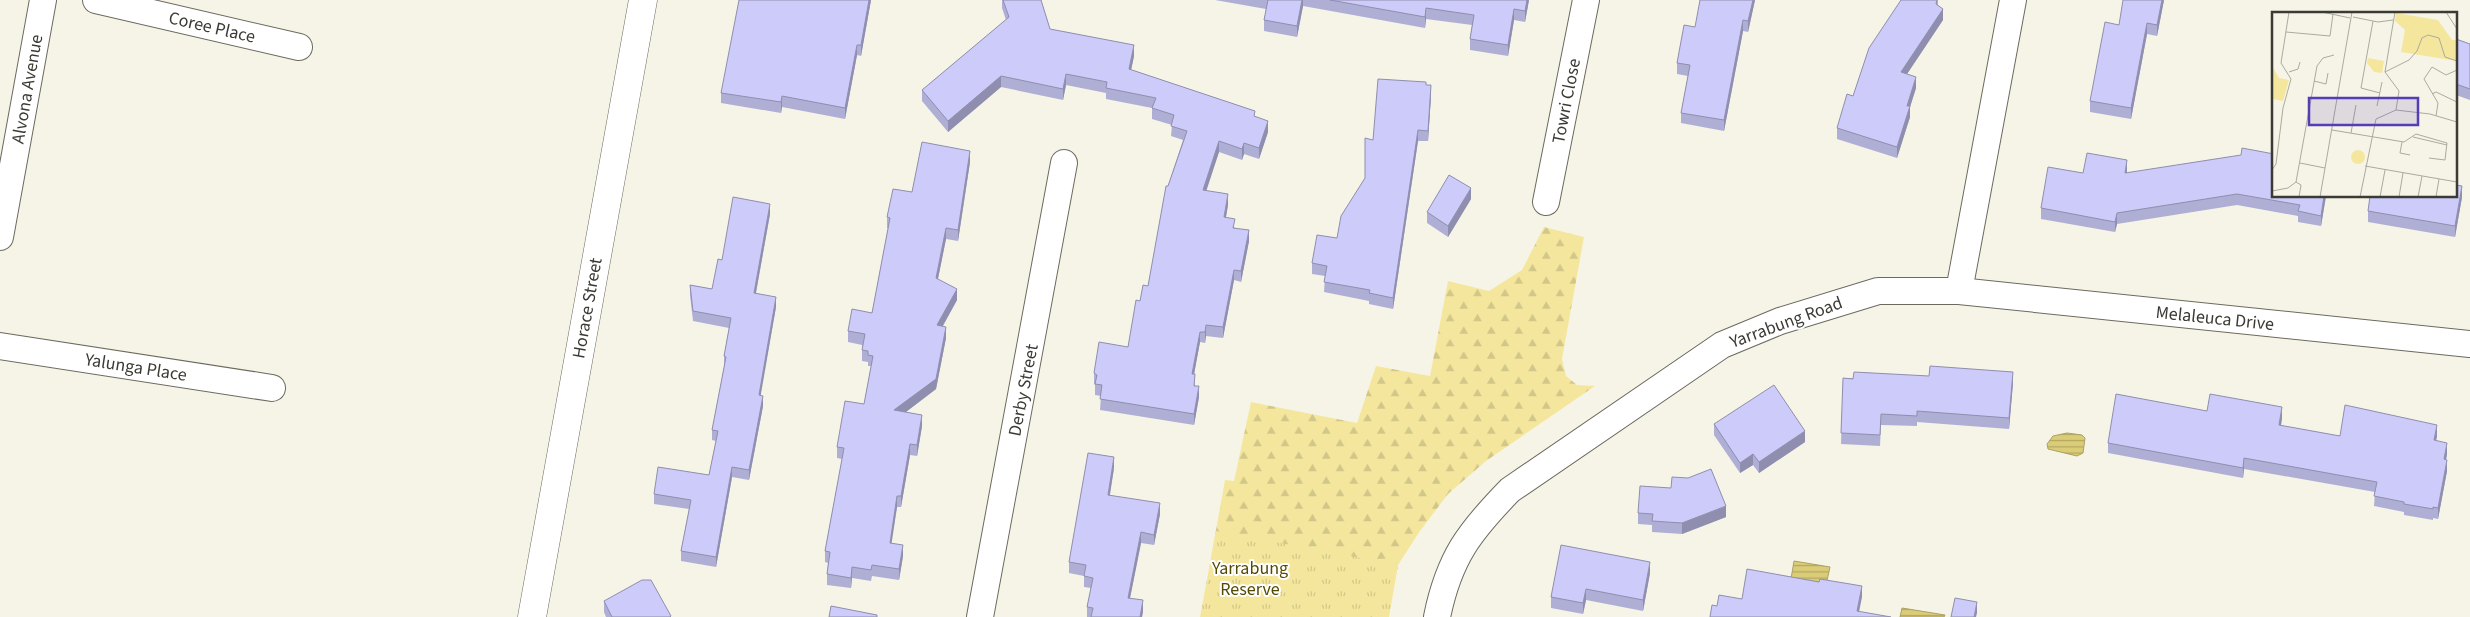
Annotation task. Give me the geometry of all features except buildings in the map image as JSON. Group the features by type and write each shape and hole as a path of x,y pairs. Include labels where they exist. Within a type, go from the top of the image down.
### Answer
{"main road":[{"name":"Horace Street","path":"532,617 643,0"}],"street":[{"name":"Alvona Avenue","path":"0,237 43,0"},
{"name":"Coree Place","path":"96,0 299,47"},
{"name":"Towri Close","path":"1546,202 1586,0"},
{"path":"1960,291 2013,0"},
{"name":"Derby Street","path":"980,617 1064,163"},
{"name":"Yarrabung Road","path":"1437,617 1441,596 1457,554 1480,521 1510,490 1722,345 1780,321 1878,291 1960,291"},
{"name":"Melaleuca Drive","path":"1960,291 2470,344"},
{"name":"Yalunga Place","path":"0,346 272,388"}],"green space":[{"path":"1544,227 1584,237 1562,359 1566,376 1577,385 1595,386 1486,461 1448,494 1420,531 1398,565 1390,605 1209,569 1225,480 1234,481 1251,402 1357,423 1376,366 1430,376 1448,281 1489,291 1522,270"},
{"name":"Yarrabung Reserve","path":"1216,531 1398,565 1389,617 1200,617"}],"shaded area":[{"path":"2067,433 2082,435 2085,438 2083,453 2077,456 2048,449 2047,444 2053,436"},
{"path":"1794,561 1830,567 1826,585 1791,579"},
{"path":"1902,608 1945,615 1944,617 1900,617"}]}
